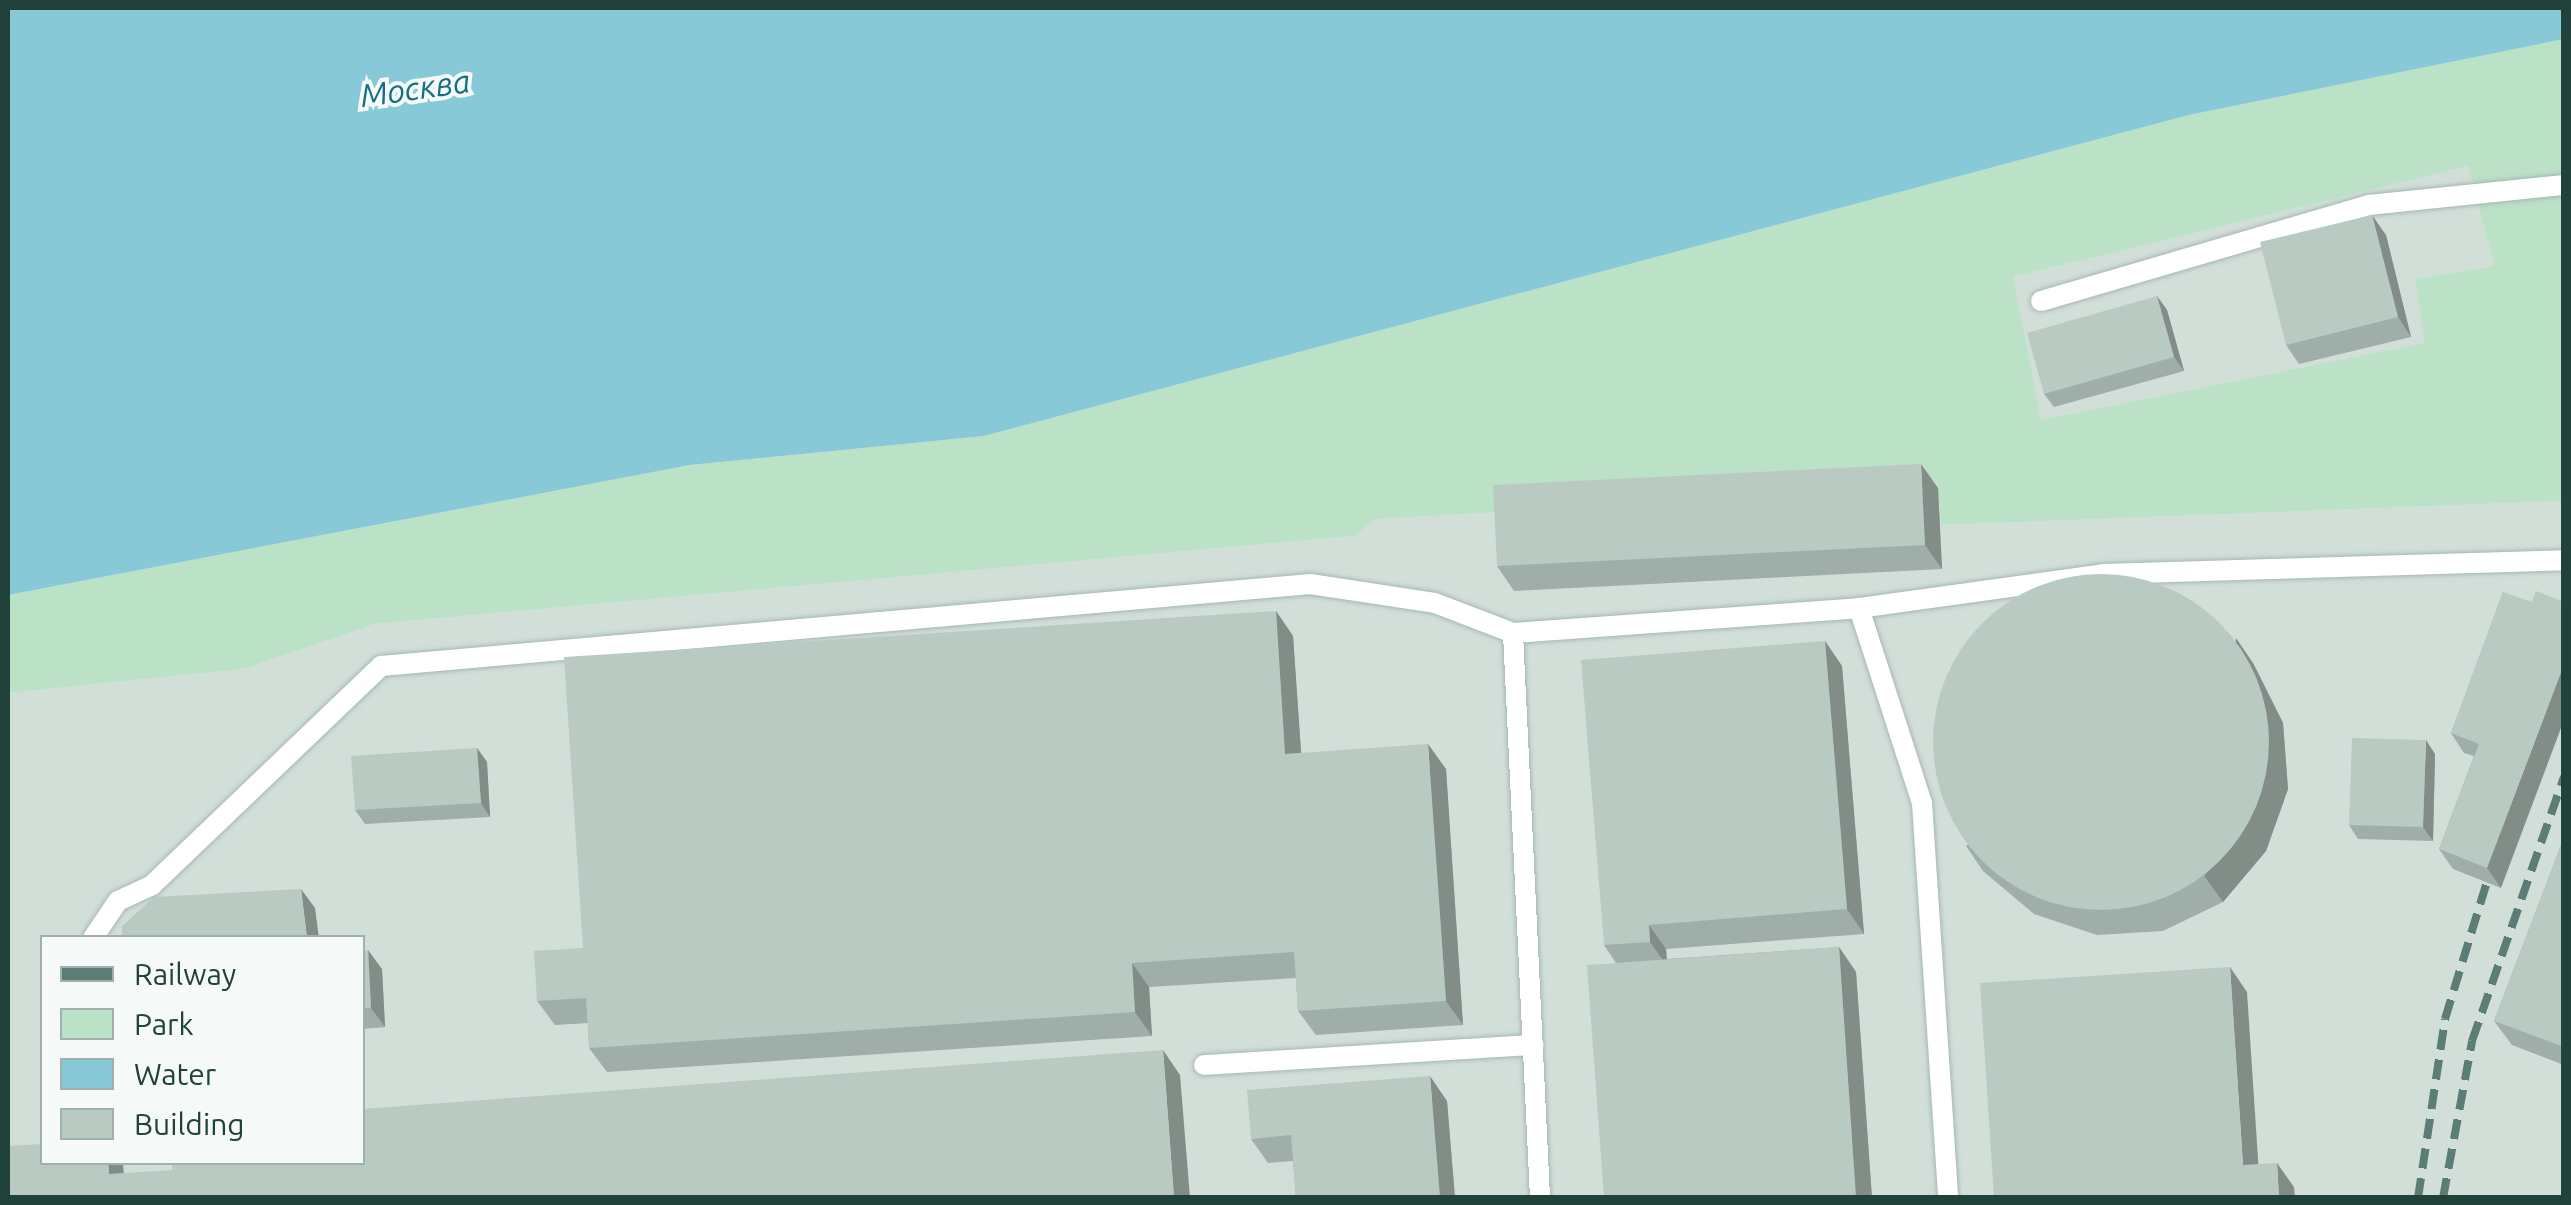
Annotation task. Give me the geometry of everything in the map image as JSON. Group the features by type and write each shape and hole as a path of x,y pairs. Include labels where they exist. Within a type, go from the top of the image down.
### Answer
{"lane":[{"path":"2041,300 2369,205 2564,184"},
{"path":"94,935 118,901 152,885 381,666 1310,584 1435,603 1513,632 1860,608 2105,574 2564,560"},
{"path":"1860,608 1922,803 1948,1198"},
{"path":"1513,632 1540,1198"},
{"path":"1204,1065 1532,1045"}],"shaded area":[{"path":"2468,166 2494,266 2426,343 2041,421 2012,277"},
{"path":"1938,488 1943,525 2563,501 2563,1197 8,1197 8,693 244,669 375,624 1354,536 1375,519"}],"green space":[{"path":"2563,39 2563,501 1942,525 1937,488 1376,519 1354,536 375,624 244,669 8,693 8,595 690,465 984,436 2189,115","holes":["2468,166 2494,266 2415,279 2425,343 2041,420 2013,277"]}],"water":[{"name":"Москва","path":"8,8 2563,8 2564,39 2189,115 984,436 690,465 8,595"}],"building":[{"path":"2372,215 2398,317 2286,345 2260,242"},
{"path":"2157,296 2174,357 2044,394 2027,333"},
{"path":"1921,464 1925,545 1497,566 1493,485"},
{"path":"2101,574 2134,577 2165,587 2194,602 2220,623 2241,649 2256,678 2266,709 2266,775 2256,806 2241,835 2220,861 2194,882 2165,897 2134,907 2101,910 2068,907 2037,897 2008,882 1982,861 1961,835 1946,806 1936,775 1933,742 1936,709 1946,678 1961,649 1982,623 2008,602 2037,587 2068,577"},
{"path":"2536,591 2564,602 2564,664 2487,868 2439,849 2479,744 2451,733 2503,592 2532,602"},
{"path":"1276,611 1285,754 1428,744 1446,1001 1298,1011 1294,952 1132,963 1135,1012 589,1048 586,998 537,1001 534,951 583,948 564,657"},
{"path":"1825,641 1847,909 1649,925 1650,942 1604,945 1581,660"},
{"path":"2352,738 2426,740 2423,827 2349,825"},
{"path":"477,748 481,803 355,810 351,756"},
{"path":"2564,837 2564,1047 2494,1021"},
{"path":"301,889 307,935 122,935 122,926 154,897"},
{"path":"1839,947 1856,1198 1604,1198 1587,965"},
{"path":"365,950 368,950 371,1008 365,1008"},
{"path":"2230,967 2243,1165 2277,1163 2279,1198 1994,1198 1980,983"},
{"path":"1163,1050 1174,1198 8,1198 8,1146 40,1144 40,1165 108,1165 109,1174 172,1170 172,1165 365,1165 365,1109"},
{"path":"1430,1076 1440,1198 1296,1198 1291,1135 1251,1139 1247,1090"}],"railway":[{"path":"2443,1198 2472,1041 2564,777"},
{"path":"2418,1198 2445,1019 2487,882"}]}
